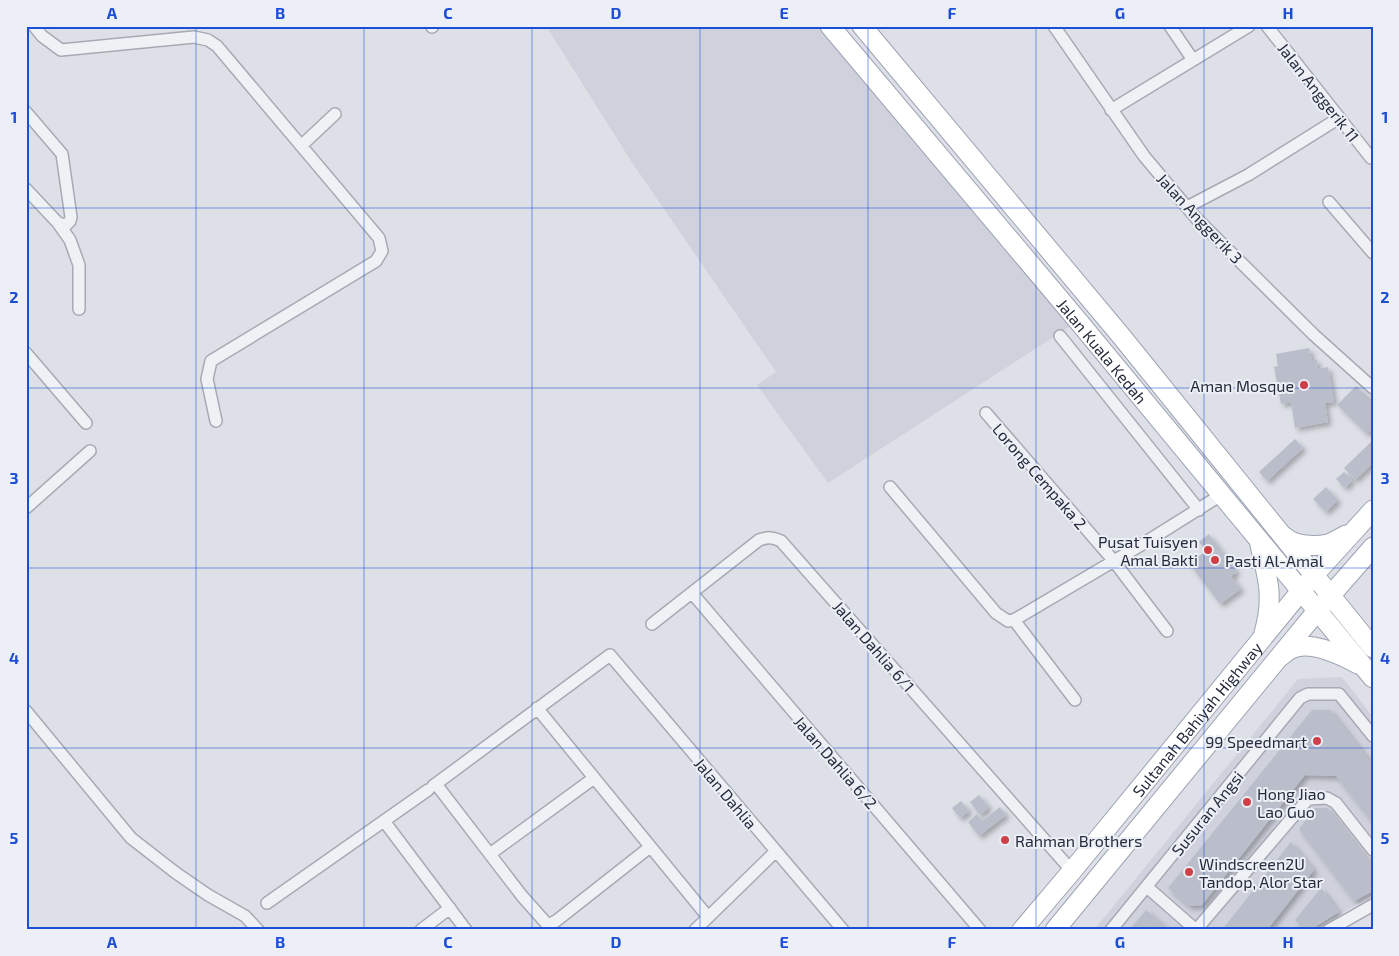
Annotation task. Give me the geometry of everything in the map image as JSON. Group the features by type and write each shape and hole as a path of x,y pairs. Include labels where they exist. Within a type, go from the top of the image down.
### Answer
{"main road":[{"name":"Jalan Kuala Kedah","path":"830,26 1368,673"},
{"name":"Jalan Kuala Kedah","path":"862,26 1122,337 1373,648"},
{"path":"1103,353 1122,337"},
{"path":"1274,525 1288,540 1307,545 1327,544 1345,536 1367,517"},
{"name":"Sultanah Bahiyah Highway","path":"1022,930 1314,575 1367,517"},
{"path":"1259,541 1269,581 1271,600 1263,638"},
{"path":"1349,619 1349,602 1355,569 1369,551"},
{"name":"Sultanah Bahiyah Highway","path":"1060,927 1317,611 1369,551"},
{"path":"1279,658 1292,648 1310,647 1327,650 1368,673"}],"street":[{"path":"34,26 42,36 61,50 194,37 208,40 217,46 379,238 382,251 376,261 211,361 208,380 216,421"},
{"name":"Jalan Anggerik 3","path":"1054,26 1144,156 1187,208 1314,335 1373,388"},
{"path":"1170,26 1193,60"},
{"path":"1111,110 1249,26"},
{"name":"Jalan Anggerik 11","path":"1267,26 1371,158"},
{"path":"26,112 62,154 72,217 66,224 58,223"},
{"path":"301,146 335,114"},
{"path":"1187,208 1248,175 1339,118"},
{"path":"26,189 58,223 70,240 79,265 79,308"},
{"path":"1329,202 1373,253"},
{"path":"1060,336 1199,510"},
{"path":"26,353 86,423"},
{"name":"Lorong Cempaka 2","path":"986,413 1114,560 1166,631"},
{"path":"26,508 90,451"},
{"path":"890,487 996,613 1008,621 1014,620 1221,495"},
{"name":"Jalan Dahlia 6/1","path":"652,624 759,540 765,537 773,537 781,541 1072,871"},
{"name":"Jalan Dahlia 6/2","path":"692,593 980,930"},
{"path":"1014,620 1075,700"},
{"name":"Jalan Dahlia","path":"537,708 610,655 843,930"},
{"name":"Susuran Angsi","path":"1111,930 1300,698 1308,694 1339,694 1373,736"},
{"path":"268,903 384,821 537,708 708,917"},
{"path":"26,710 131,838 208,896 245,916 258,930"},
{"path":"490,854 594,778"},
{"path":"432,786 490,854 540,919 546,923 550,924 556,921 650,847"},
{"path":"1147,887 1196,930 1308,799 1327,798 1336,803 1373,850"},
{"path":"384,821 466,930"},
{"path":"695,930 776,852"},
{"path":"1329,930 1373,905"},
{"path":"421,930 450,908"}],"shaded area":[{"path":"546,26 817,26 1075,323 828,483 757,385 776,372 631,161"},
{"path":"1342,677 1373,717 1373,895 1313,930 1094,930 1298,679"}],"building":[{"name":"Aman Mosque","path":"1309,348 1312,360 1317,360 1318,369 1328,367 1334,402 1325,403 1328,422 1295,428 1291,402 1281,404 1274,367 1278,366 1276,354"},
{"path":"1356,386 1373,401 1373,428 1367,434 1337,405"},
{"path":"1295,439 1303,448 1267,481 1259,472"},
{"path":"1373,440 1373,463 1355,480 1344,468"},
{"path":"1344,472 1352,480 1345,488 1336,479"},
{"path":"1326,487 1338,500 1326,512 1313,499"},
{"path":"1209,534 1237,572 1231,576 1241,589 1220,604 1189,563 1206,551 1199,542"},
{"path":"1312,710 1330,710 1373,765 1373,823 1336,776 1305,775 1202,905 1189,906 1168,888"},
{"path":"979,795 989,807 980,815 970,802"},
{"path":"961,801 969,811 960,818 952,808"},
{"path":"1000,807 1006,815 979,836 968,822 977,814 982,821"},
{"path":"1315,808 1327,808 1373,867 1373,891 1354,901 1299,829"},
{"path":"1291,842 1314,870 1267,930 1222,930"},
{"path":"1321,888 1339,912 1310,930 1304,930 1295,920"},
{"path":"1146,910 1169,930 1129,930"}],"place":[{"name":"Aman Mosque","path":"1304,385"},
{"name":"Pusat Tuisyen Amal Bakti","path":"1208,550"},
{"name":"Pasti Al-Amal","path":"1215,560"},
{"name":"99 Speedmart","path":"1317,741"},
{"name":"Hong Jiao Lao Guo","path":"1247,802"},
{"name":"Rahman Brothers","path":"1005,840"},
{"name":"Windscreen2U Tandop, Alor Star","path":"1189,872"}]}
